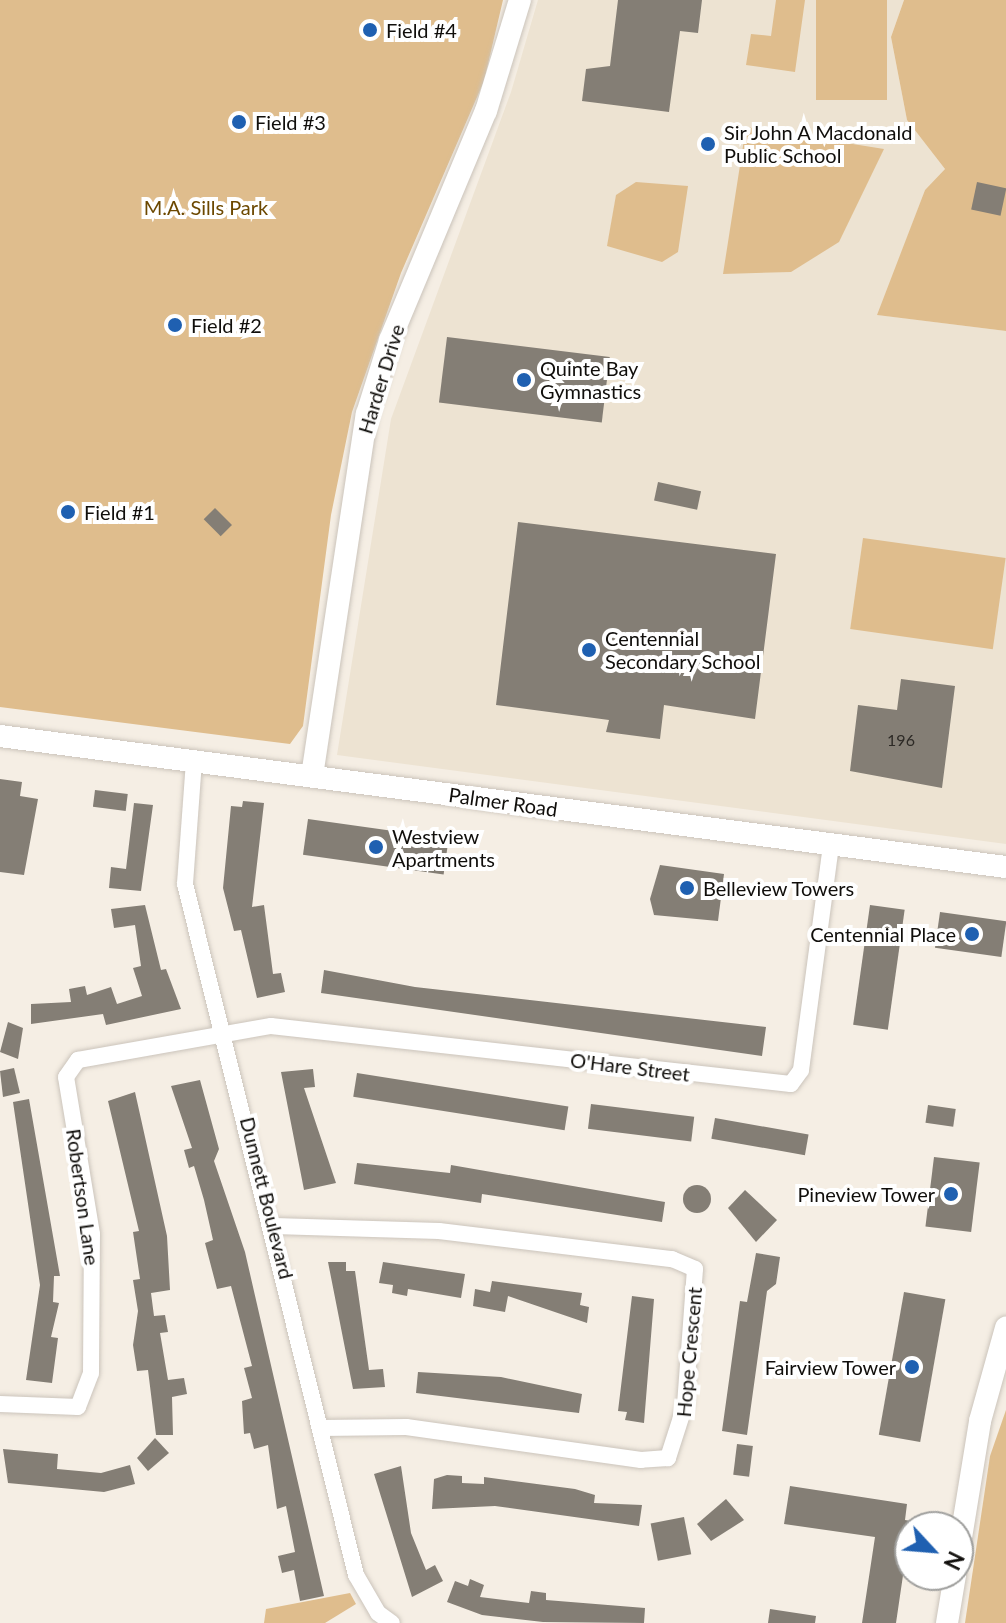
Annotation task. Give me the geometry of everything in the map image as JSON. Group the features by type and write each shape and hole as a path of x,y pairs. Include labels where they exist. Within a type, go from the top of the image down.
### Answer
{"street":[{"name":"Harder Drive","path":"312,776 367,414 390,340 486,111 520,0"},
{"name":"Palmer Road","path":"0,736 1006,867"},
{"name":"Dunnett Boulevard","path":"194,761 185,884 274,1226 356,1575 378,1613 392,1623"},
{"name":"O'Hare Street","path":"225,1031 340,1029 791,1084 801,1070 831,844"},
{"name":"Robertson Lane","path":"0,1404 78,1407 91,1373 92,1234 66,1077 93,1054 225,1031"},
{"name":"Hope Crescent","path":"274,1226 439,1231 672,1259 695,1269 685,1405 668,1458 641,1460 406,1427 321,1428"},
{"path":"965,1511 980,1421 1006,1328"},
{"path":"947,1623 952,1591"}],"shaded area":[{"path":"538,0 904,0 891,37 907,120 945,169 925,190 878,315 1006,331 1006,844 337,755 391,419 511,92"}],"green space":[{"name":"M.A. Sills Park","path":"0,0 503,0 484,81 401,273 352,412 331,515 303,726 290,744 0,707"},
{"path":"776,0 805,0 795,72 746,65 751,34 771,36"},
{"path":"816,0 887,0 887,100 816,100"},
{"path":"904,0 1006,0 1006,331 877,315 925,190 945,169 907,120 891,37"},
{"path":"746,127 884,149 839,242 791,272 723,274"},
{"path":"636,182 688,186 678,252 662,262 607,246 616,195"},
{"path":"863,538 1006,558 993,649 850,629"},
{"path":"1006,1410 1006,1623 965,1623 970,1591 974,1591 974,1563 990,1456"},
{"path":"350,1593 356,1604 325,1623 264,1623 266,1609"}],"building":[{"path":"618,0 702,0 698,33 680,31 669,112 582,101 586,69 610,66"},
{"path":"977,182 1006,188 1001,216 971,209"},
{"name":"Quinte Bay Gymnastics","path":"447,337 610,357 602,422 439,403"},
{"path":"658,482 701,491 697,510 654,501"},
{"path":"215,508 232,525 221,536 204,519"},
{"path":"518,522 776,554 755,719 664,705 660,739 606,732 609,720 496,705"},
{"path":"901,679 955,686 942,788 850,771 858,705 897,710"},
{"path":"0,779 22,782 20,796 38,799 24,875 0,872"},
{"path":"95,790 128,794 126,811 93,807"},
{"path":"243,801 264,803 252,907 264,905 273,974 281,973 285,992 257,998 241,930 234,931 223,888 231,806 242,807"},
{"path":"134,803 153,805 141,891 109,888 111,867 126,869"},
{"name":"Westview Apartments","path":"308,819 449,839 444,874 303,855"},
{"name":"Belleview Towers","path":"660,865 724,874 718,921 654,915 650,899"},
{"path":"145,905 161,970 166,969 181,1009 106,1025 103,1014 31,1024 31,1004 71,1002 69,989 85,986 87,995 111,987 117,1004 142,996 133,968 141,966 135,925 114,928 111,909"},
{"path":"870,905 905,910 888,1030 853,1025"},
{"name":"Centennial Place","path":"940,912 1006,921 1001,957 935,948"},
{"path":"324,970 415,987 766,1027 762,1056 321,993"},
{"path":"8,1022 23,1028 18,1059 0,1052"},
{"path":"14,1068 20,1093 3,1097 0,1071"},
{"path":"313,1069 315,1087 304,1088 336,1183 304,1190 281,1072"},
{"path":"357,1073 568,1106 565,1130 353,1097"},
{"path":"200,1080 219,1149 214,1161 245,1252 324,1596 300,1601 294,1570 282,1573 278,1556 295,1552 286,1506 277,1509 268,1445 254,1449 250,1433 244,1434 242,1401 252,1398 244,1368 252,1366 231,1286 217,1289 205,1243 213,1240 204,1200 194,1166 189,1168 184,1150 192,1148 171,1086"},
{"path":"135,1092 167,1236 170,1290 151,1293 154,1316 165,1315 168,1332 160,1333 168,1380 184,1378 187,1394 172,1397 173,1435 156,1435 148,1370 137,1371 133,1345 138,1311 133,1280 140,1279 133,1232 139,1231 108,1101"},
{"path":"29,1099 60,1276 54,1276 53,1302 59,1303 51,1337 58,1338 52,1383 26,1380 40,1285 13,1102"},
{"path":"591,1104 694,1117 691,1141 588,1129"},
{"path":"928,1105 956,1109 953,1127 925,1123"},
{"path":"715,1118 809,1134 805,1155 711,1139"},
{"name":"Pineview Tower","path":"934,1157 980,1163 971,1232 925,1226"},
{"path":"357,1163 450,1173 451,1165 665,1202 662,1222 482,1194 481,1203 354,1184"},
{"path":"697,1185 707,1189 711,1199 707,1209 697,1213 687,1209 683,1199 687,1189"},
{"path":"745,1190 777,1220 756,1242 728,1208"},
{"path":"756,1253 780,1257 776,1284 767,1291 747,1435 722,1431 740,1301 747,1302"},
{"path":"328,1262 346,1262 346,1271 355,1271 369,1370 383,1369 385,1387 353,1389"},
{"path":"383,1262 465,1274 461,1298 408,1289 407,1296 392,1293 393,1285 379,1283"},
{"path":"492,1281 582,1293 580,1305 589,1307 587,1323 508,1296 505,1312 473,1306 475,1289 490,1292"},
{"name":"Fairview Tower","path":"904,1292 945,1299 920,1442 879,1435"},
{"path":"632,1296 654,1299 644,1423 625,1420 627,1412 618,1411"},
{"path":"418,1372 501,1377 582,1394 579,1413 416,1393"},
{"path":"155,1438 169,1453 148,1471 137,1458"},
{"path":"737,1444 753,1446 749,1477 733,1475"},
{"path":"3,1449 58,1454 57,1469 101,1473 130,1465 135,1484 104,1492 8,1483"},
{"path":"401,1466 411,1533 426,1570 435,1565 443,1581 412,1597 374,1474"},
{"path":"447,1475 462,1476 462,1483 484,1484 484,1477 575,1489 595,1495 594,1503 642,1505 639,1526 495,1506 432,1509 434,1479"},
{"path":"790,1486 907,1504 906,1511 894,1511 894,1591 901,1591 896,1623 862,1623 875,1537 784,1524"},
{"path":"726,1499 744,1520 711,1541 697,1524"},
{"path":"684,1517 691,1554 658,1561 651,1523"},
{"path":"470,1579 484,1585 480,1597 529,1603 531,1591 546,1593 546,1600 645,1608 644,1623 543,1622 482,1615 447,1602 455,1581 468,1586"},
{"path":"770,1609 816,1616 815,1623 768,1623"}],"place":[{"name":"Field #4","path":"370,30"},
{"name":"Field #3","path":"239,122"},
{"name":"Sir John A Macdonald Public School","path":"708,144"},
{"name":"Field #2","path":"175,325"},
{"name":"Quinte Bay Gymnastics","path":"524,380"},
{"name":"Field #1","path":"68,512"},
{"name":"Centennial Secondary School","path":"589,650"},
{"name":"Westview Apartments","path":"376,847"},
{"name":"Belleview Towers","path":"687,888"},
{"name":"Centennial Place","path":"972,934"},
{"name":"Pineview Tower","path":"951,1194"},
{"name":"Fairview Tower","path":"912,1367"}]}
